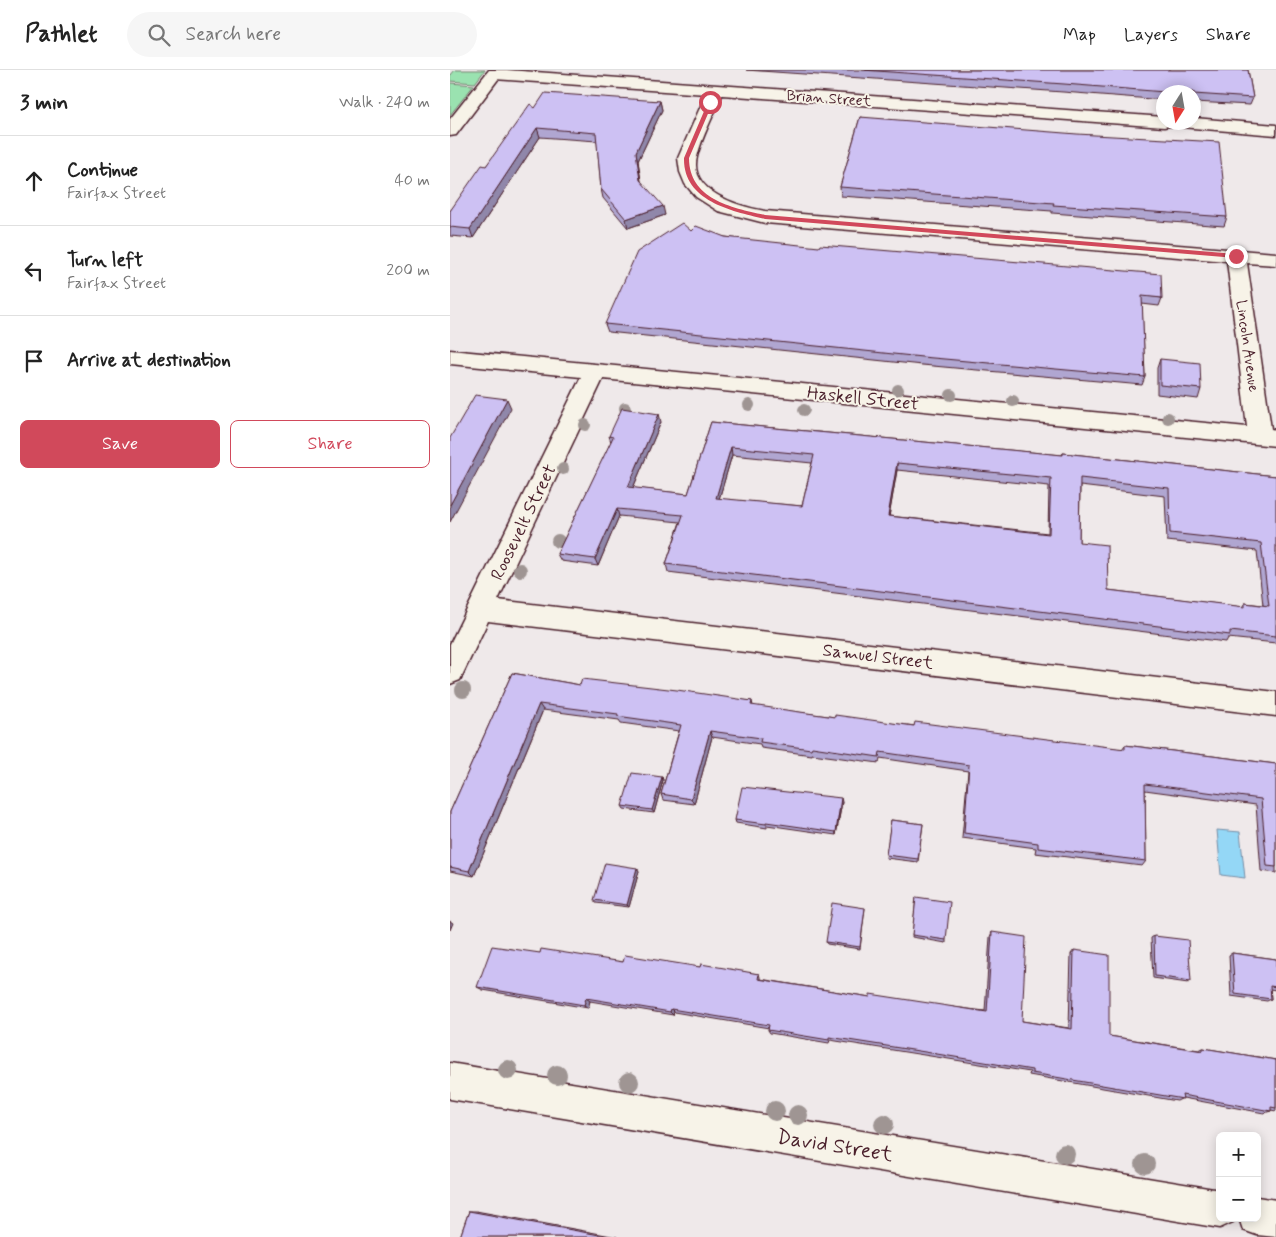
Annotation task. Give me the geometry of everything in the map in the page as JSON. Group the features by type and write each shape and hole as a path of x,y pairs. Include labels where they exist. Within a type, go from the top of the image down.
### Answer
{"street":[{"name":"Brian Street","path":"495,72 1156,121"},
{"path":"450,131 495,72"},
{"path":"716,90 687,158 686,167 690,180 700,191 714,202 732,210 765,217 1276,259"},
{"path":"1201,124 1276,130"},
{"name":"Lincoln Avenue","path":"1236,256 1268,438"},
{"name":"Haskell Street","path":"450,357 1268,438"},
{"name":"Roosevelt Street","path":"450,672 595,372"},
{"name":"Samuel Street","path":"481,609 1276,704"},
{"name":"David Street","path":"450,1081 1216,1208"},
{"path":"1261,1217 1276,1219"}],"green space":[{"path":"455,70 485,70 475,83 450,81 450,76"},
{"path":"450,83 474,85 450,115"}],"water":[{"path":"1217,830 1240,832 1245,878 1221,875"}],"building":[{"path":"862,70 1248,70 1253,98 1201,94 1201,85 1156,85 1156,91"},
{"path":"545,93 660,101 636,152 640,180 663,206 626,219 601,189 596,133 537,128 470,229 450,227 450,211 482,165 486,166 530,104 535,108"},
{"path":"860,117 1077,134 1219,142 1227,217 840,187"},
{"path":"682,223 691,231 696,226 725,237 819,247 820,245 1161,274 1162,298 1142,296 1145,377 922,357 605,324 637,252"},
{"path":"1160,359 1200,363 1201,389 1160,385"},
{"path":"475,395 507,399 450,505 450,438"},
{"path":"622,408 659,414 628,487 688,494 711,422 1063,455 1063,453 1276,476 1276,636 1230,631 1230,635 666,564 683,515 617,509 595,559 557,554 613,437 609,436","holes":["731,447 814,455 802,506 716,498","897,463 1051,478 1049,534 888,516","1080,478 1169,488 1170,533 1261,543 1269,606 1245,603 1245,607 1108,590 1107,545 1079,542"]},
{"path":"512,673 580,685 582,679 677,690 752,701 751,705 835,717 835,715 914,726 915,722 1125,749 1125,745 1276,764 1276,867 1267,866 1261,799 1145,784 1146,861 1038,848 1038,843 964,833 969,765 880,752 879,757 812,747 811,749 760,742 761,738 710,731 691,799 661,794 681,725 617,716 618,714 539,704 469,871 450,867 450,812"},
{"path":"632,773 662,777 652,810 622,806"},
{"path":"742,787 841,798 836,832 766,822 766,824 735,820"},
{"path":"891,820 923,824 918,859 886,855"},
{"path":"605,863 637,868 627,905 594,900"},
{"path":"916,897 950,902 946,940 912,935"},
{"path":"832,903 865,908 860,947 826,942"},
{"path":"992,932 1026,937 1022,1021 1072,1029 1074,950 1109,955 1109,1036 1276,1060 1276,1108 1271,1107 1271,1111 1182,1095 1183,1099 925,1052 829,1037 829,1040 768,1030 769,1025 671,1009 670,1012 586,998 584,1005 477,987 492,946 540,953 541,949 623,962 625,955 700,967 701,964 759,974 758,979 870,997 870,994 987,1012"},
{"path":"1154,936 1188,940 1191,981 1155,976"},
{"path":"1232,953 1276,959 1276,987 1270,986 1271,999 1235,994"},
{"path":"469,1211 610,1237 460,1237"}],"route":[{"path":"710,102 687,158 686,167 690,180 714,202 749,215 1236,256"}]}
